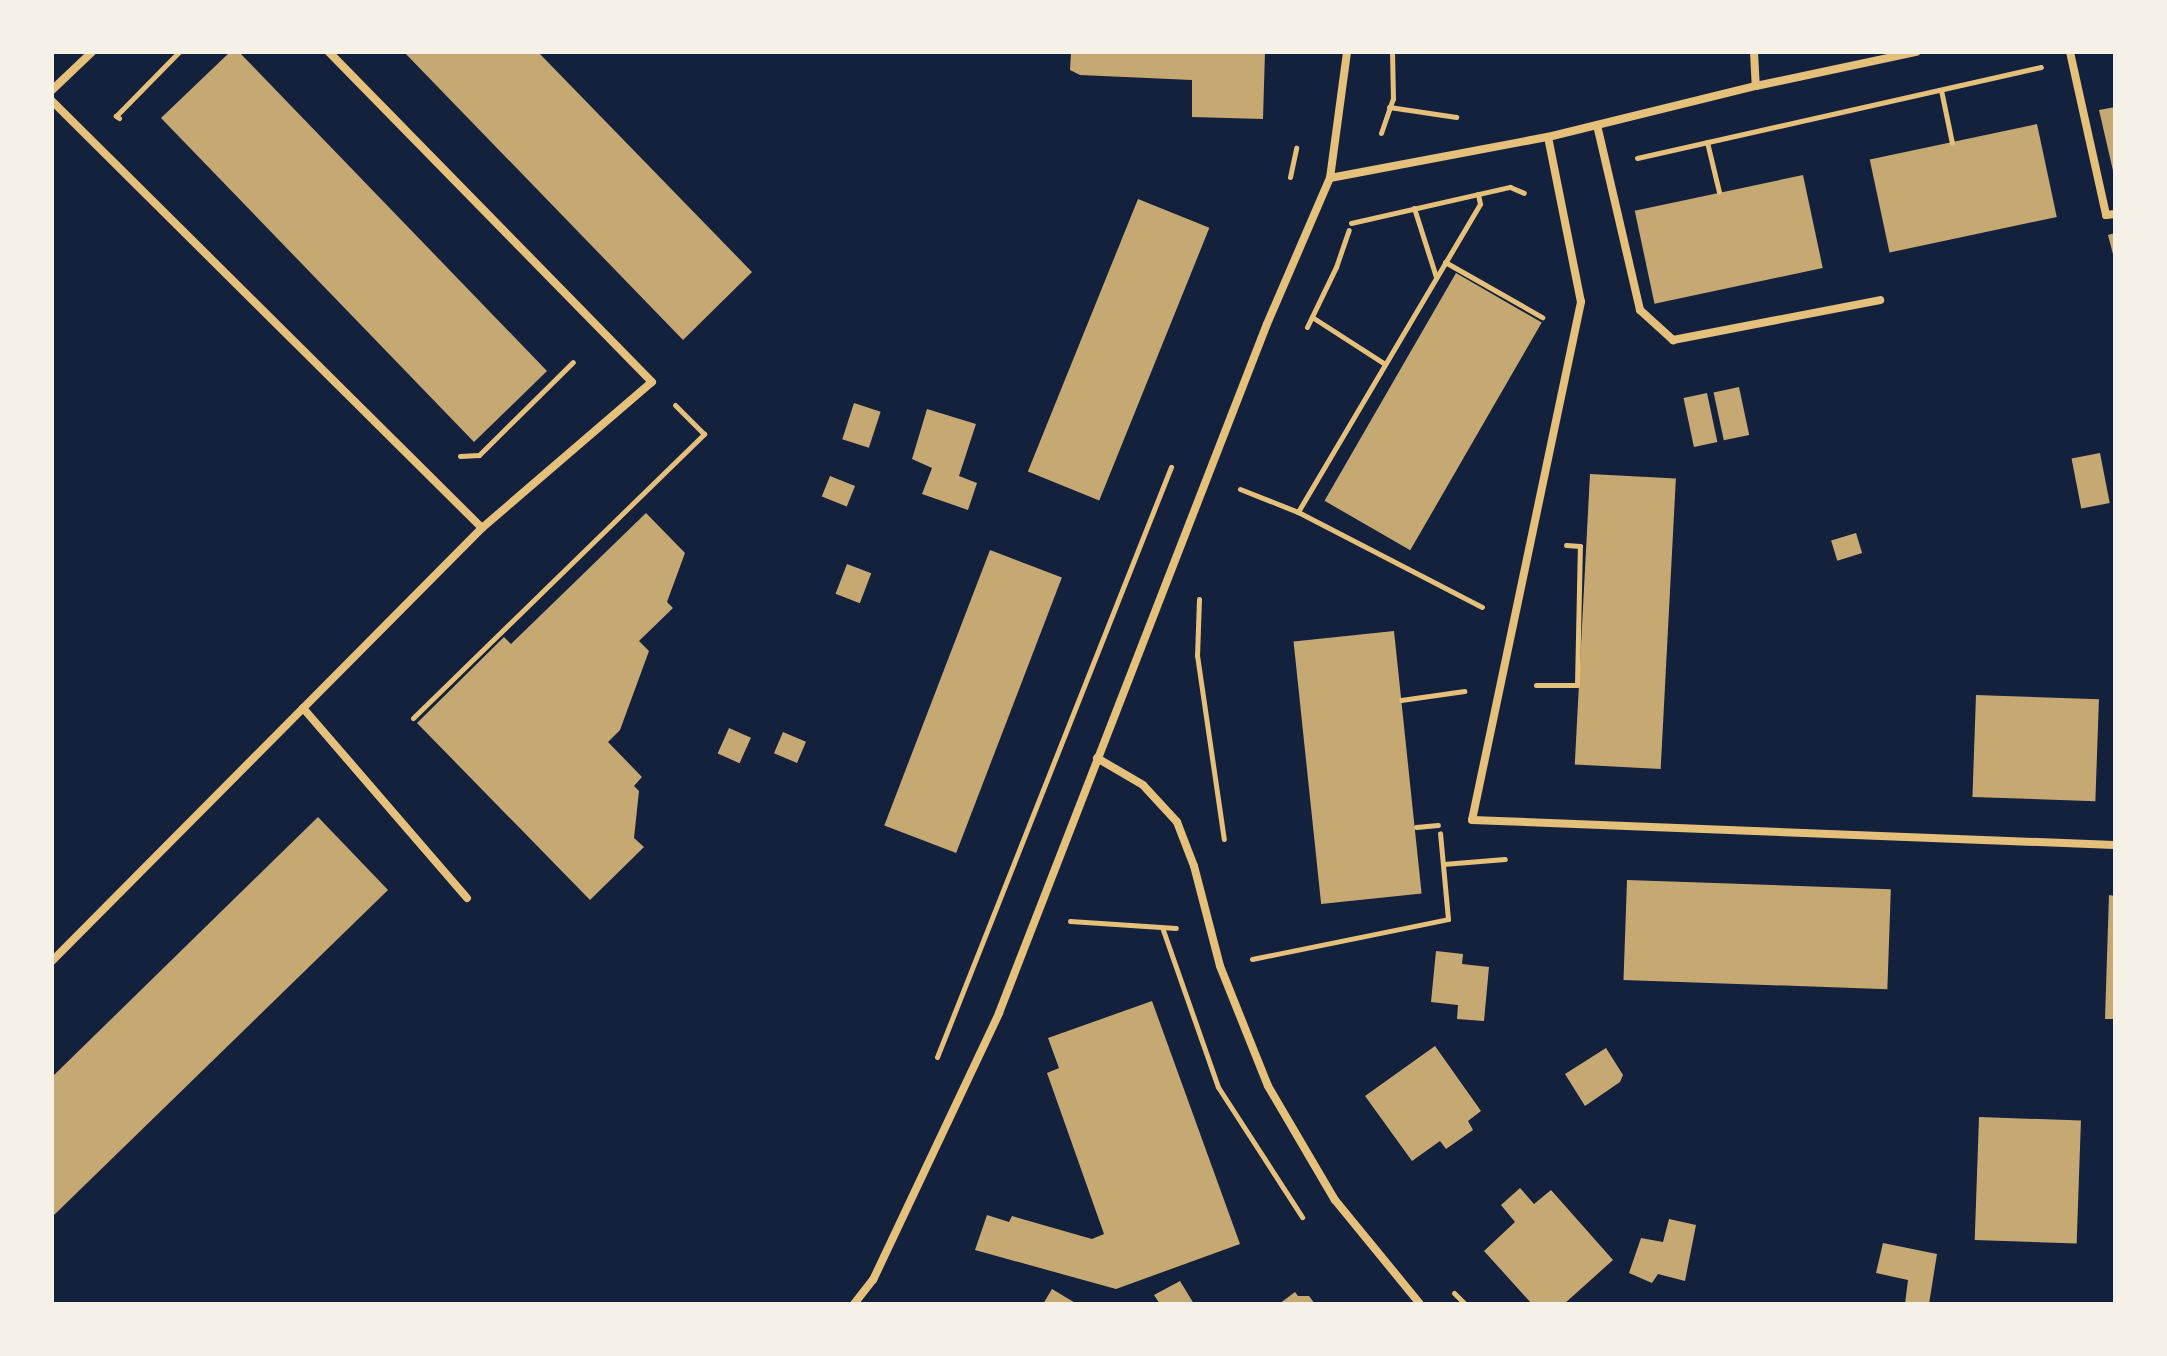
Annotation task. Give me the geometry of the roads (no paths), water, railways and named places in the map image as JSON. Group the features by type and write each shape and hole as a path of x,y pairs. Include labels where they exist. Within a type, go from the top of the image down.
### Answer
{"street":[{"path":"52,90 92,52"},
{"path":"53,958 482,528 652,382 329,52"},
{"path":"854,1304 873,1280 999,1013 1267,324 1330,178 1347,52"},
{"path":"1754,52 1756,86"},
{"path":"1330,178 1548,137 1756,86 1916,52"},
{"path":"2070,56 2106,215 2115,214"},
{"path":"52,101 482,528"},
{"path":"1597,125 1640,310 1673,340 1880,300"},
{"path":"1548,137 1581,302 1533,543 1472,820 2115,845"},
{"path":"303,708 467,898"},
{"path":"1097,758 1143,785 1177,822 1194,866 1220,966 1268,1086 1335,1200 1420,1304"}]}
